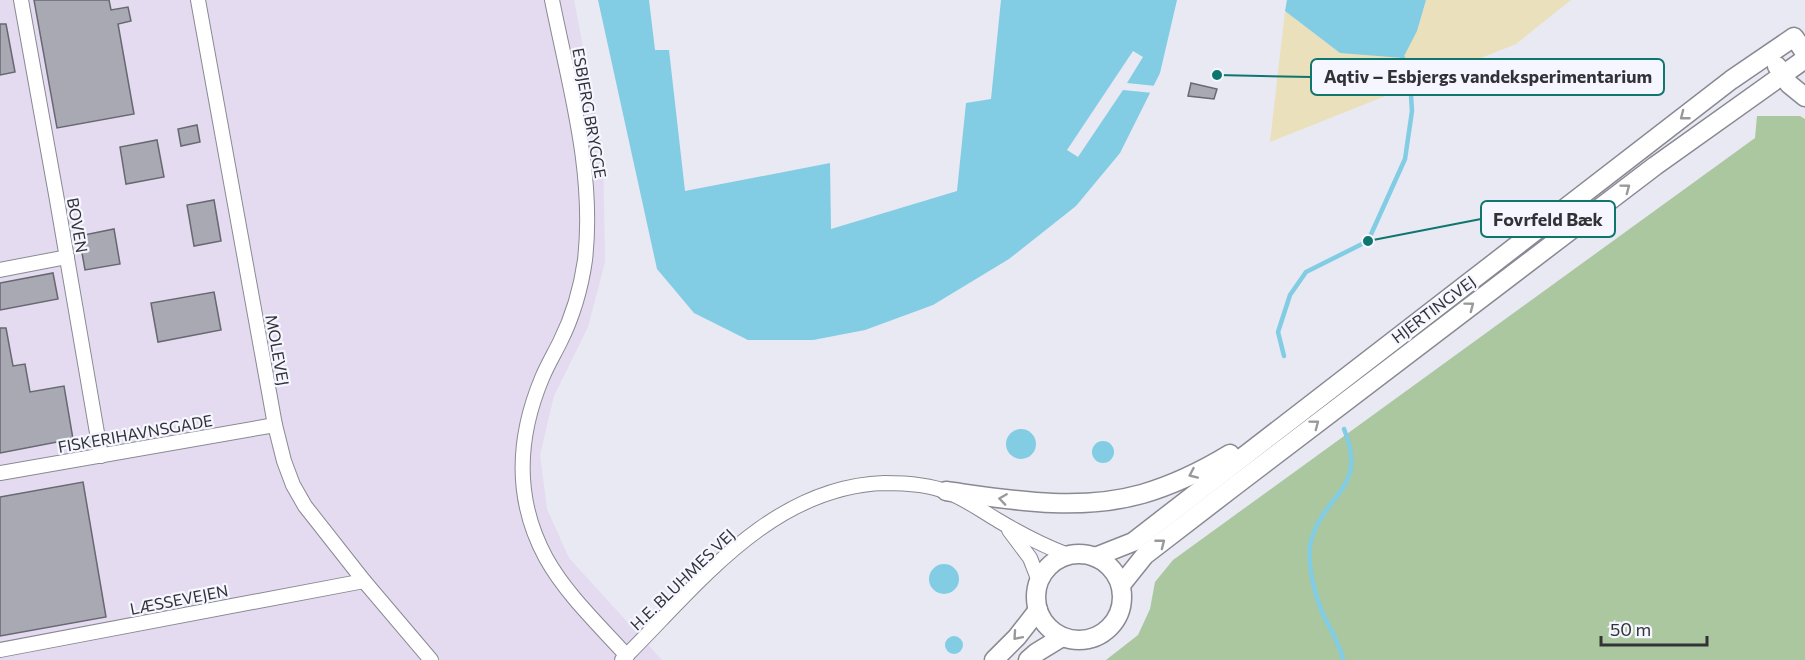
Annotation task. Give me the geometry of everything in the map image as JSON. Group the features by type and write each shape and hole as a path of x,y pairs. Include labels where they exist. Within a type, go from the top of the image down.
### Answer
{"main road":[{"path":"1799,34 1805,53"},
{"name":"HJERTINGVEJ","path":"1095,557 1133,542 1731,80 1799,34"},
{"path":"1769,55 1798,93 1805,97"},
{"name":"HJERTINGVEJ","path":"1120,585 1145,555 1227,492 1655,166 1805,59"},
{"path":"946,491 1049,503 1099,502 1142,494 1197,474 1249,443 1348,374"},
{"path":"1082,554 1095,557 1115,573 1120,585 1122,599 1119,613 1112,625 1102,634 1089,639 1075,640 1062,637 1043,621 1038,610 1036,595 1039,581 1046,569 1068,555 1082,554"},
{"path":"994,660 1017,637 1038,610"},
{"path":"1028,660 1062,637"}],"street":[{"name":"BOVEN","path":"21,0 101,456"},
{"name":"MOLEVEJ","path":"198,0 275,425 284,461 293,485 306,506 364,581 431,660"},
{"name":"ESBJERG BRYGGE","path":"552,0 586,173 588,219 585,261 577,300 529,411 522,448 523,486 531,523 546,558 570,593 624,658"},
{"path":"0,270 67,257"},
{"name":"FISKERIHAVNSGADE","path":"0,473 275,425"},
{"name":"H.E. BLUHMES VEJ","path":"624,658 703,577 752,534 785,512 824,493 855,486 899,483 923,485 946,491 1045,547 1068,555"},
{"name":"H.E. BLUHMES VEJ","path":"1001,522 1030,558 1039,581"},
{"name":"LÆSSEVEJEN","path":"0,650 364,581"}],"shaded area":[{"path":"0,0 574,0 603,150 605,262 588,327 554,396 540,455 547,509 569,558 662,660 0,660"}],"green space":[{"path":"1757,116 1800,116 1805,119 1805,660 1106,660 1138,635 1150,609 1155,582 1173,560 1755,138"}],"sand":[{"path":"1426,0 1571,0 1516,44 1270,142 1285,11 1340,53 1417,31"}],"water":[{"path":"598,0 649,0 655,50 669,50 685,191 830,163 831,229 957,191 966,103 991,99 1001,0 1177,0 1160,73 1120,153 1076,206 1009,259 933,305 865,330 813,340 748,340 694,313 657,269"},
{"path":"1287,0 1426,0 1417,31 1403,58 1340,53 1285,11"},
{"path":"1021,429 1032,433 1036,444 1032,455 1021,459 1010,455 1006,444 1010,433"},
{"path":"1103,441 1111,444 1114,452 1111,460 1103,463 1095,460 1092,452 1095,444"},
{"path":"944,564 955,568 959,579 955,590 944,594 933,590 929,579 933,568"},
{"path":"950,636 958,636 963,641 961,652 950,654 945,649 945,641"}],"pier":[{"path":"1133,51 1143,57 1127,83 1156,86 1153,93 1123,90 1078,157 1067,150"}],"building":[{"path":"34,0 109,0 111,10 128,7 131,21 118,24 134,114 57,128"},
{"path":"0,24 6,24 15,72 0,75"},
{"path":"1191,83 1217,89 1214,99 1188,96"},
{"path":"197,125 200,142 181,146 178,129"},
{"path":"157,140 164,177 126,184 120,147"},
{"path":"214,200 221,241 194,246 187,205"},
{"path":"114,229 120,264 85,270 79,236"},
{"path":"53,273 58,299 0,310 0,283"},
{"path":"214,292 221,330 158,342 151,303"},
{"path":"0,328 6,328 13,366 25,364 30,392 64,386 73,439 0,453"},
{"path":"83,482 106,617 0,636 0,497"}],"waterway":[{"path":"1284,356 1278,332 1290,295 1306,272 1368,241 1405,159 1412,111 1403,58"},
{"path":"1343,660 1317,598 1312,578 1310,549 1317,525 1348,478 1351,465 1350,449 1344,429"}],"place":[{"name":"Aqtiv – Esbjergs vandeksperimentarium","path":"1217,75"},
{"name":"Fovrfeld Bæk","path":"1368,241"}]}
